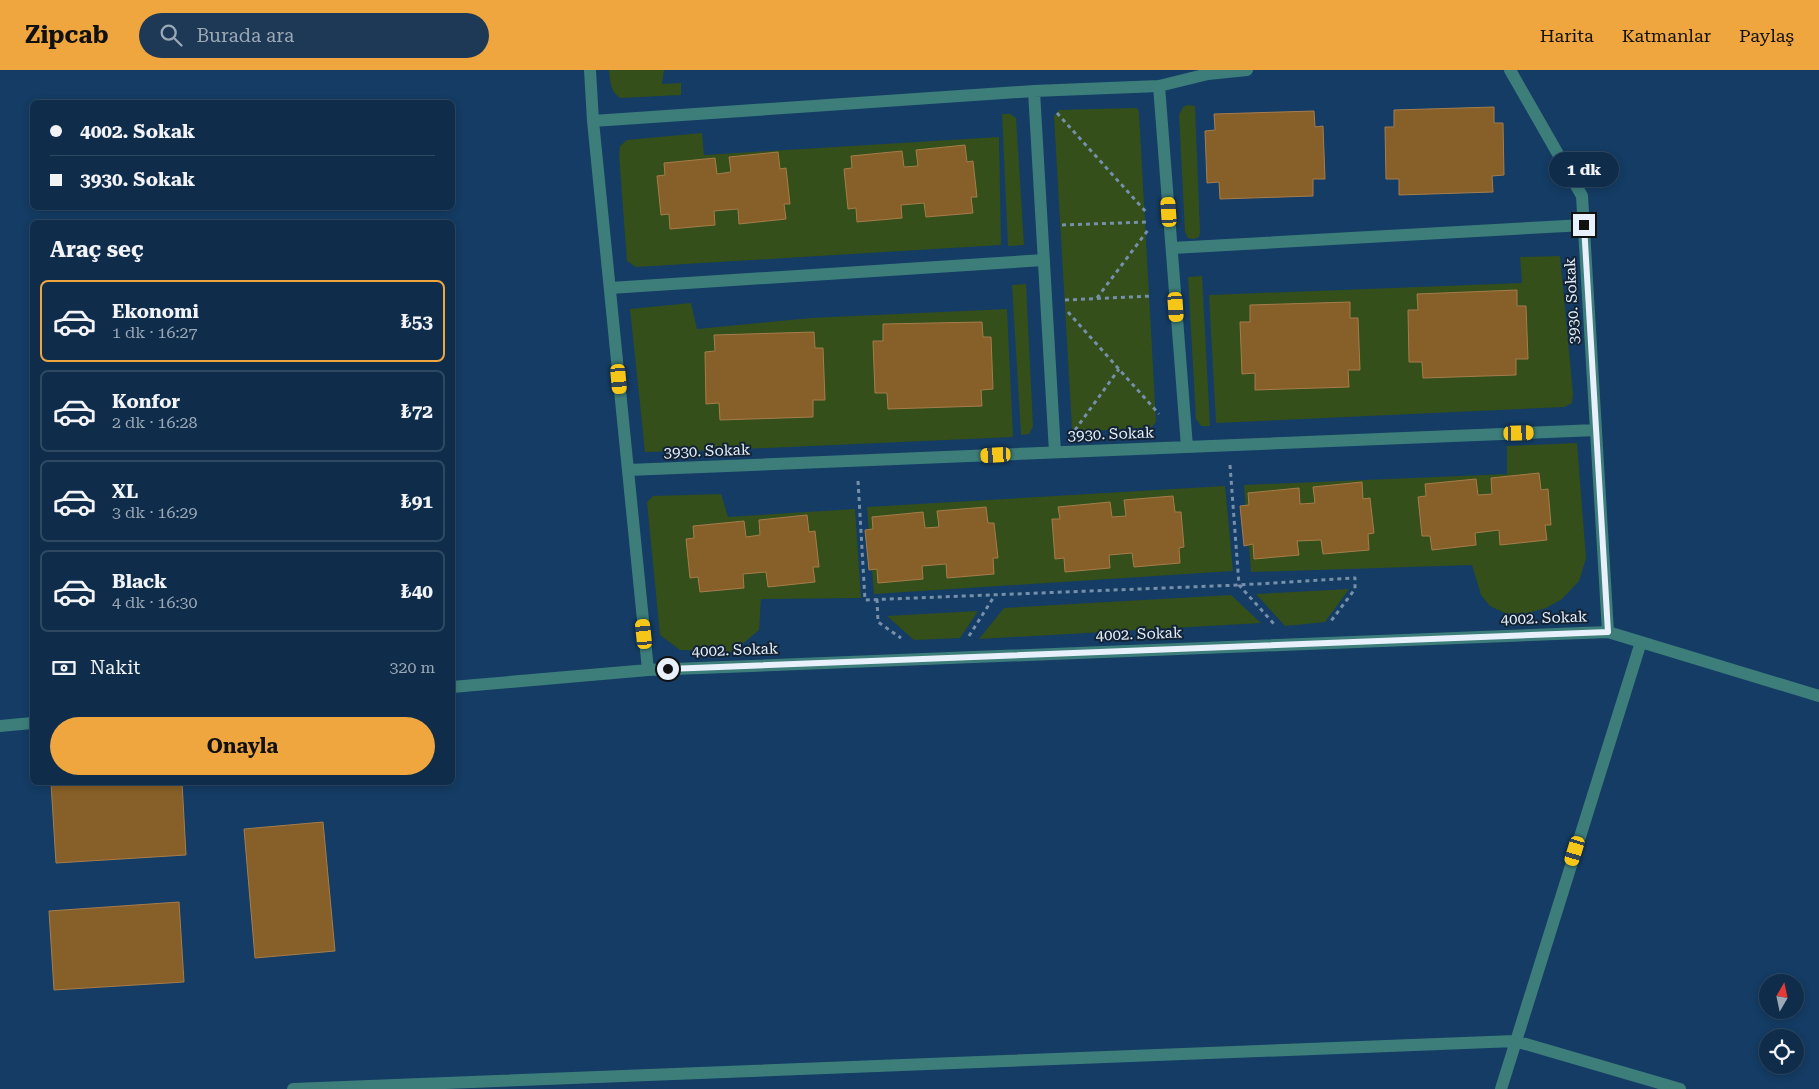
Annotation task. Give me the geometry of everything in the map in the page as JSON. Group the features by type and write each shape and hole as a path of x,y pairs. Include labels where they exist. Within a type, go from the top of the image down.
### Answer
{"street":[{"path":"590,70 593,121 648,670"},
{"path":"593,121 1034,91 1159,86 1208,74 1247,70"},
{"name":"3930. Sokak","path":"1510,70 1582,196 1608,632"},
{"path":"1159,86 1187,447"},
{"path":"1034,91 1055,452"},
{"path":"1172,248 1584,225"},
{"path":"610,288 1044,260"},
{"name":"3930. Sokak","path":"628,470 1596,430"},
{"name":"4002. Sokak","path":"455,687 648,670 1608,632 1819,696"},
{"path":"1501,1089 1640,642"},
{"path":"0,726 30,723"},
{"path":"293,1089 1516,1041 1680,1089"}],"path":[{"path":"1054,111 1147,213"},
{"path":"1058,225 1147,222"},
{"path":"1097,298 1148,230"},
{"path":"1062,300 1152,296"},
{"path":"1063,306 1159,414"},
{"path":"1071,434 1119,369"},
{"path":"1228,445 1239,585 1280,630"},
{"path":"857,461 865,600 1239,585 1356,578"},
{"path":"964,644 996,594"},
{"path":"877,599 878,622 907,642"}],"green space":[{"path":"609,70 664,70 662,84 681,83 681,95 620,98 612,89"},
{"path":"1188,105 1195,106 1200,232 1199,237 1194,239 1188,238 1185,232 1179,115 1183,107"},
{"path":"1138,109 1139,113 1156,422 1152,427 1076,432 1072,429 1054,116 1059,110"},
{"path":"1002,114 1010,114 1016,118 1024,245 1008,246"},
{"path":"702,133 704,155 999,137 1001,245 636,267 627,261 619,155 620,146 627,140"},
{"path":"1560,256 1573,394 1572,403 1564,407 1216,423 1209,295 1522,283 1520,257"},
{"path":"1202,276 1210,426 1201,426 1196,419 1188,277"},
{"path":"1026,284 1033,426 1029,434 1021,435 1012,285"},
{"path":"691,303 697,329 811,318 1007,309 1013,437 645,452 630,309"},
{"path":"1577,443 1586,558 1579,581 1562,599 1546,608 1528,613 1507,614 1490,606 1481,595 1472,565 1251,572 1244,485 1507,474 1507,446"},
{"path":"1225,486 1233,571 874,594 867,507"},
{"path":"721,494 728,517 855,509 861,598 761,599 759,630 733,652 680,650 660,635 647,502 653,496"},
{"path":"1349,589 1325,622 1285,626 1256,594"},
{"path":"1231,595 1261,623 979,639 1004,608"},
{"path":"978,611 960,638 914,640 887,616"}],"building":[{"path":"1494,107 1494,123 1503,123 1504,175 1492,176 1493,192 1399,195 1399,179 1386,179 1385,127 1394,127 1394,110"},
{"path":"1314,111 1315,127 1323,126 1325,179 1313,179 1313,196 1220,199 1219,182 1207,183 1205,131 1215,130 1214,114"},
{"path":"965,145 967,162 973,161 977,197 971,197 973,213 926,217 924,203 901,205 902,218 857,222 856,208 848,209 844,169 852,168 851,156 902,151 904,167 918,166 916,150"},
{"path":"778,152 780,169 786,168 790,204 784,204 786,219 739,224 738,209 714,211 715,225 670,229 669,214 661,215 657,176 665,175 664,163 715,158 717,174 731,172 729,157"},
{"path":"1517,290 1517,306 1526,306 1528,359 1516,359 1516,375 1423,378 1422,362 1409,362 1408,310 1418,310 1417,294"},
{"path":"1350,302 1350,318 1358,318 1360,370 1348,370 1349,387 1255,390 1255,373 1242,374 1240,322 1250,322 1250,305"},
{"path":"982,322 983,337 991,337 993,389 981,390 982,406 888,409 887,393 875,393 873,341 883,341 883,324"},
{"path":"814,332 815,348 823,348 825,400 813,400 813,417 720,420 719,403 706,404 705,352 715,351 714,335"},
{"path":"1539,473 1541,490 1548,489 1551,525 1545,525 1547,540 1500,545 1499,530 1475,533 1476,545 1432,550 1430,536 1422,536 1418,497 1426,496 1425,484 1476,479 1478,495 1492,494 1491,478"},
{"path":"1362,482 1363,499 1370,498 1374,533 1368,534 1369,550 1323,554 1321,540 1297,541 1299,555 1254,559 1253,544 1244,546 1240,506 1249,505 1248,493 1299,488 1300,504 1315,503 1313,487"},
{"path":"1173,496 1175,512 1181,512 1184,547 1179,548 1180,563 1134,567 1132,553 1109,555 1110,568 1065,572 1064,558 1055,559 1052,519 1060,519 1058,507 1110,502 1112,517 1126,516 1124,500"},
{"path":"986,507 988,523 994,523 998,558 993,558 994,574 947,578 946,564 922,566 923,579 878,583 877,569 869,570 865,530 873,529 872,517 923,512 925,528 939,527 937,511"},
{"path":"807,515 809,532 815,531 819,567 813,567 815,582 768,587 766,572 743,574 744,588 700,592 698,577 690,578 686,539 694,538 693,526 744,521 746,537 760,535 759,520"},
{"path":"51,785 182,785 186,855 56,863"},
{"path":"323,822 335,951 255,958 244,829"},
{"path":"179,902 184,982 54,990 49,911"}],"route":[{"path":"668,669 1608,632 1584,225"}]}
